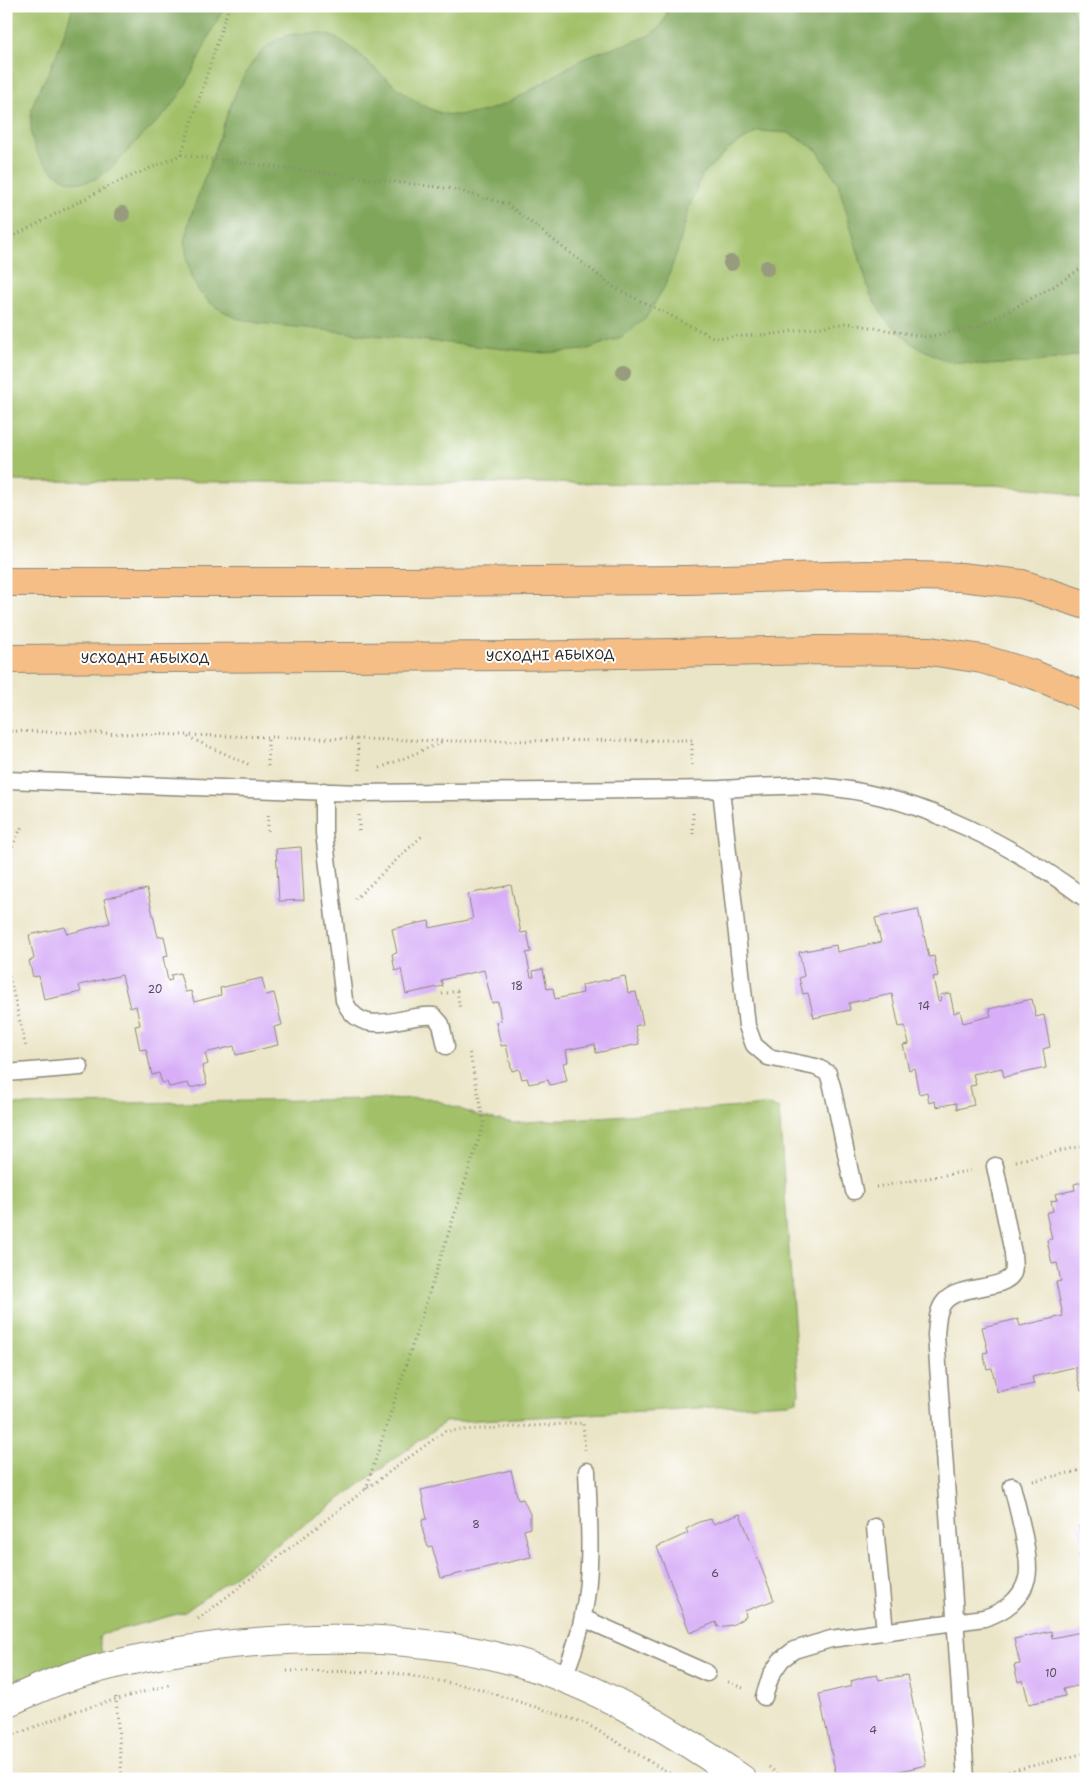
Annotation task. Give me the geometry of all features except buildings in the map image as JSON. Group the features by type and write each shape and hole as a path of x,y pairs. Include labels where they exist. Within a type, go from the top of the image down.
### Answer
{"main road":[{"path":"6,582 396,582 687,580 866,575 961,576 1022,584 1086,605"},
{"name":"УСХОДНІ АБЫХОД","path":"6,659 509,656 820,650 930,651 991,662 1035,675 1086,697"}],"street":[{"path":"6,1703 74,1675 112,1665 198,1649 277,1641 362,1640 427,1644 511,1660 563,1678 615,1701 711,1758 742,1779"}],"lane":[{"path":"6,780 360,793 721,789 777,786 835,788 861,792 924,810 960,824 1010,850 1086,899"},
{"path":"721,789 746,1016 754,1045 768,1057 816,1067 828,1073 854,1191"},
{"path":"324,792 324,833 344,1000 348,1009 362,1020 374,1023 434,1016 441,1024 446,1046"},
{"path":"6,1073 80,1067"},
{"path":"966,1779 936,1335 937,1322 944,1302 951,1296 959,1292 998,1284 1012,1273 1013,1254 995,1166"},
{"path":"563,1678 583,1618 589,1556 587,1471"},
{"path":"764,1698 771,1676 781,1660 794,1650 831,1639 984,1618 997,1614 1006,1608 1016,1599 1028,1577 1026,1552 1012,1486"},
{"path":"876,1527 885,1632"},
{"path":"583,1618 707,1673"}],"path":[{"path":"181,155 228,6"},
{"path":"6,240 112,184 181,155 452,188 507,204 615,288 715,338 775,334 847,323 926,337 981,326 1054,286 1086,265"},
{"path":"6,731 446,741 692,740 692,770"},
{"path":"185,735 251,765"},
{"path":"268,736 268,773"},
{"path":"357,739 360,776"},
{"path":"378,769 446,741"},
{"path":"268,808 268,831"},
{"path":"693,808 693,834"},
{"path":"359,812 359,834"},
{"path":"6,860 24,824"},
{"path":"353,901 422,836"},
{"path":"6,962 31,1071"},
{"path":"439,994 457,991 462,1016"},
{"path":"366,1489 484,1123 467,1041"},
{"path":"854,1191 995,1166 1086,1145"},
{"path":"190,1621 199,1619 366,1489 445,1431 583,1423 587,1471"},
{"path":"1012,1486 1086,1468"},
{"path":"284,1671 389,1672 473,1687 585,1723 679,1779"},
{"path":"707,1673 764,1698"},
{"path":"6,1738 75,1711 178,1682"},
{"path":"115,1692 122,1779"},
{"path":"988,1777 1086,1753"}],"green space":[{"path":"6,6 1086,6 1086,501 1054,490 993,485 6,481"},
{"path":"73,6 226,6 186,84 169,109 107,171 97,178 86,182 74,182 62,177 48,167 36,150 31,130 31,116 34,103 51,67"},
{"path":"668,6 1071,6 1086,54 1086,354 1030,363 985,365 946,361 914,345 885,319 870,294 838,183 817,150 789,133 758,131 729,149 702,175 689,208 679,246 665,286 645,319 621,337 585,350 544,353 258,323 236,318 214,306 200,293 191,277 187,261 185,238 190,218 241,81 260,54 272,43 292,34 312,33 331,36 352,48 382,75 417,102 437,112 458,115 476,113 509,102 587,57 650,35 664,21"},
{"path":"430,1098 479,1116 514,1123 769,1105 779,1109 799,1392 797,1401 789,1403 445,1422 185,1612 103,1634 99,1637 102,1654 99,1657 20,1680 6,1686 6,1105"}]}
